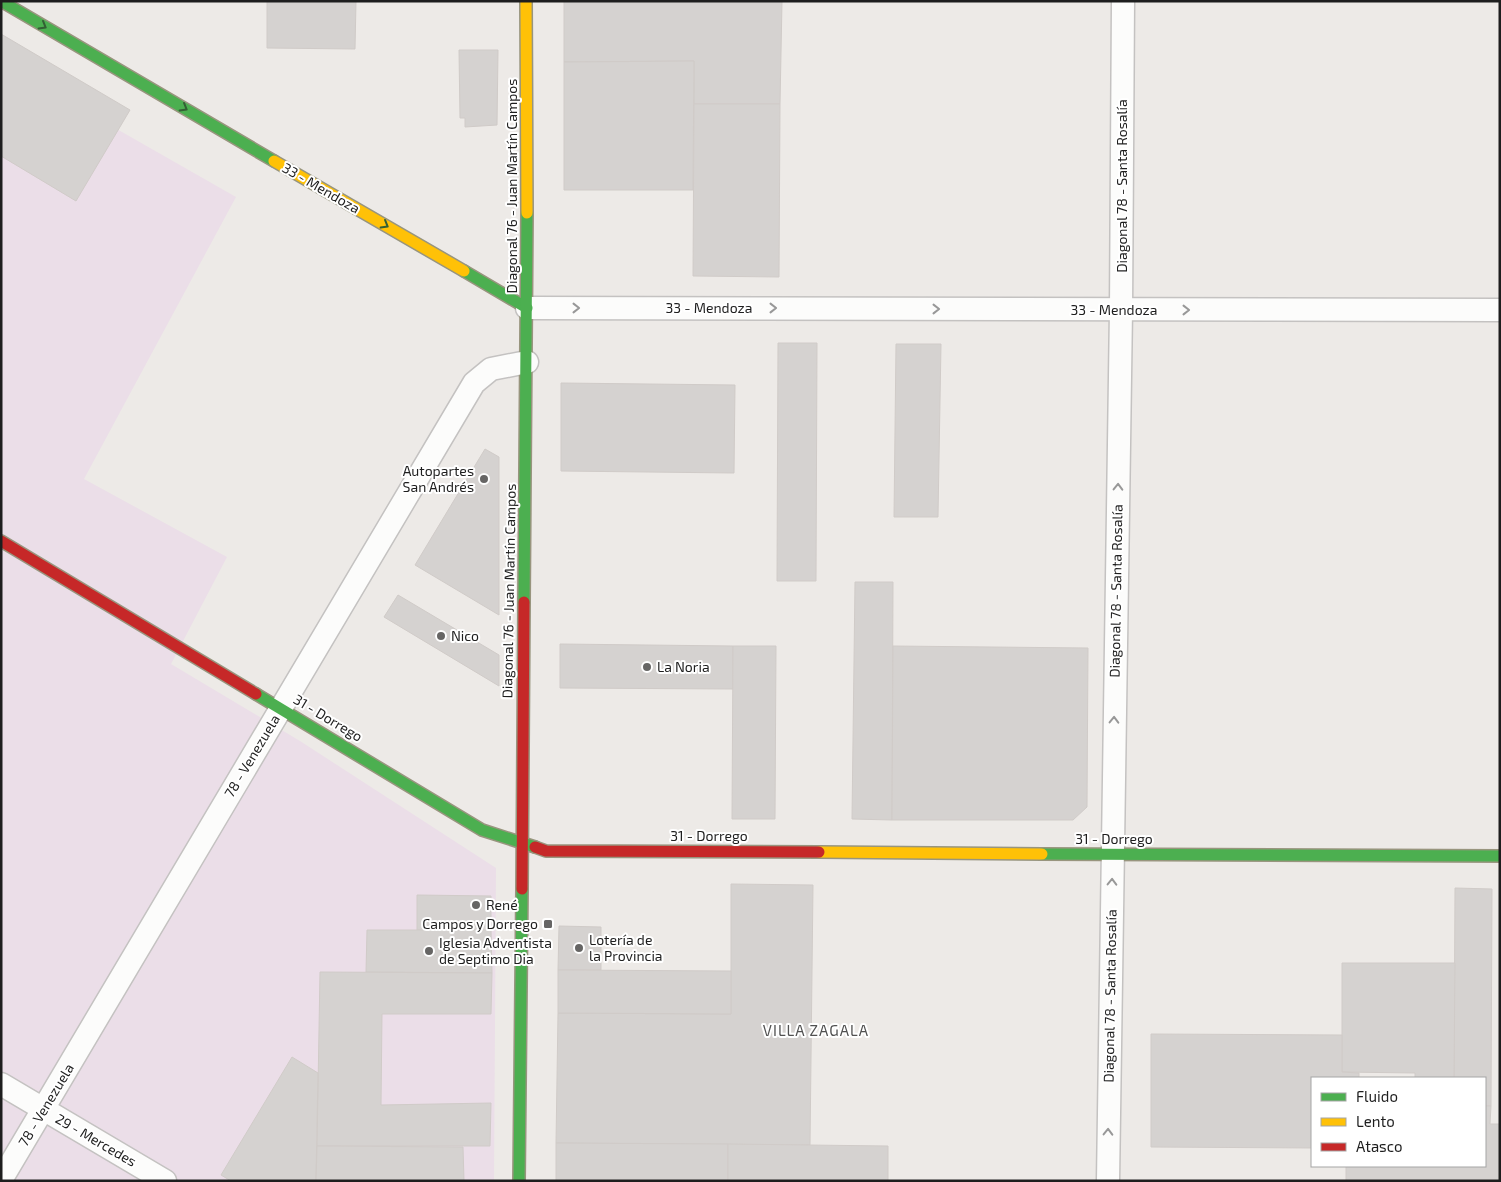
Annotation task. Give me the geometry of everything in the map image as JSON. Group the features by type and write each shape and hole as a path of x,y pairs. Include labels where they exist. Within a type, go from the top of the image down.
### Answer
{"street":[{"name":"33 - Mendoza","path":"1,1 527,308 1500,310"},
{"name":"Diagonal 76 - Juan Martín Campos","path":"519,1181 527,308 526,1"},
{"name":"Diagonal 78 - Santa Rosalía","path":"1108,1181 1121,310 1123,1"},
{"name":"78 - Venezuela","path":"1,1180 474,383 491,369 526,362"},
{"name":"31 - Dorrego","path":"1,541 282,708 482,830 546,851 1500,856"},
{"name":"29 - Mercedes","path":"1,1084 165,1181"}],"shaded area":[{"path":"1,63 236,197 84,479 227,557 171,664 300,741 496,868 494,1181 1,1181"}],"building":[{"path":"267,1 356,1 355,49 267,48"},
{"path":"564,1 782,1 780,104 694,104 694,61 564,62"},
{"path":"1,34 130,110 76,201 1,156"},
{"path":"459,50 498,50 497,125 465,127 465,118 460,118"},
{"path":"694,61 693,190 564,190 564,62"},
{"path":"694,104 780,104 779,277 693,276"},
{"path":"778,343 817,343 816,581 777,581"},
{"path":"896,344 941,344 938,517 894,517"},
{"path":"561,383 735,385 734,473 561,471"},
{"path":"485,449 499,457 499,615 415,565"},
{"path":"855,582 893,582 892,820 852,819"},
{"name":"Nico","path":"398,595 499,655 499,686 384,617"},
{"name":"La Noria","path":"560,644 733,646 733,689 560,688"},
{"path":"733,646 776,646 775,819 732,819"},
{"path":"893,646 1088,648 1087,807 1073,820 892,820"},
{"path":"731,884 813,885 810,1145 556,1143 558,1013 731,1014"},
{"path":"1455,888 1492,889 1491,1106 1486,1106 1486,1077 1454,1077"},
{"path":"417,895 491,896 491,930 417,930"},
{"path":"559,926 601,927 601,970 558,970"},
{"name":"Iglesia Adventista de Septimo Dia","path":"367,930 491,930 492,973 366,972"},
{"path":"1342,963 1455,963 1454,1077 1415,1077 1415,1073 1342,1072"},
{"path":"558,970 731,971 731,1014 558,1013"},
{"path":"320,972 492,973 491,1014 382,1014 381,1105 491,1103 490,1146 317,1146"},
{"path":"1151,1034 1342,1035 1342,1072 1359,1073 1359,1077 1311,1077 1311,1148 1151,1147"},
{"path":"292,1057 318,1073 316,1181 231,1181 221,1175"},
{"path":"1486,1106 1491,1106 1490,1124 1500,1124 1500,1181 1346,1181 1346,1167 1486,1167"},
{"path":"556,1143 728,1144 728,1181 556,1181"},
{"path":"728,1144 888,1146 888,1181 728,1181"},
{"path":"317,1146 463,1147 464,1181 316,1181"}],"traffic: fast":[{"path":"1,1 274,161"},
{"path":"524,602 527,213"},
{"path":"464,271 527,308"},
{"path":"256,694 482,830 535,847"},
{"path":"1042,854 1500,856"},
{"path":"519,1181 522,889"}],"traffic: slow":[{"path":"526,1 527,213"},
{"path":"274,161 464,271"},
{"path":"819,852 1042,854"}],"traffic: jam":[{"path":"1,541 256,694"},
{"path":"522,889 524,602"},
{"path":"535,847 546,851 819,852"}],"place":[{"name":"Autopartes San Andrés","path":"484,479"},
{"name":"Nico","path":"441,636"},
{"name":"La Noria","path":"647,667"},
{"name":"René","path":"476,905"},
{"name":"Campos y Dorrego","path":"548,924"},
{"name":"Lotería de la Provincia","path":"579,948"},
{"name":"Iglesia Adventista de Septimo Dia","path":"429,951"}],"district":[{"name":"VILLA ZAGALA","path":"816,1031"}]}
